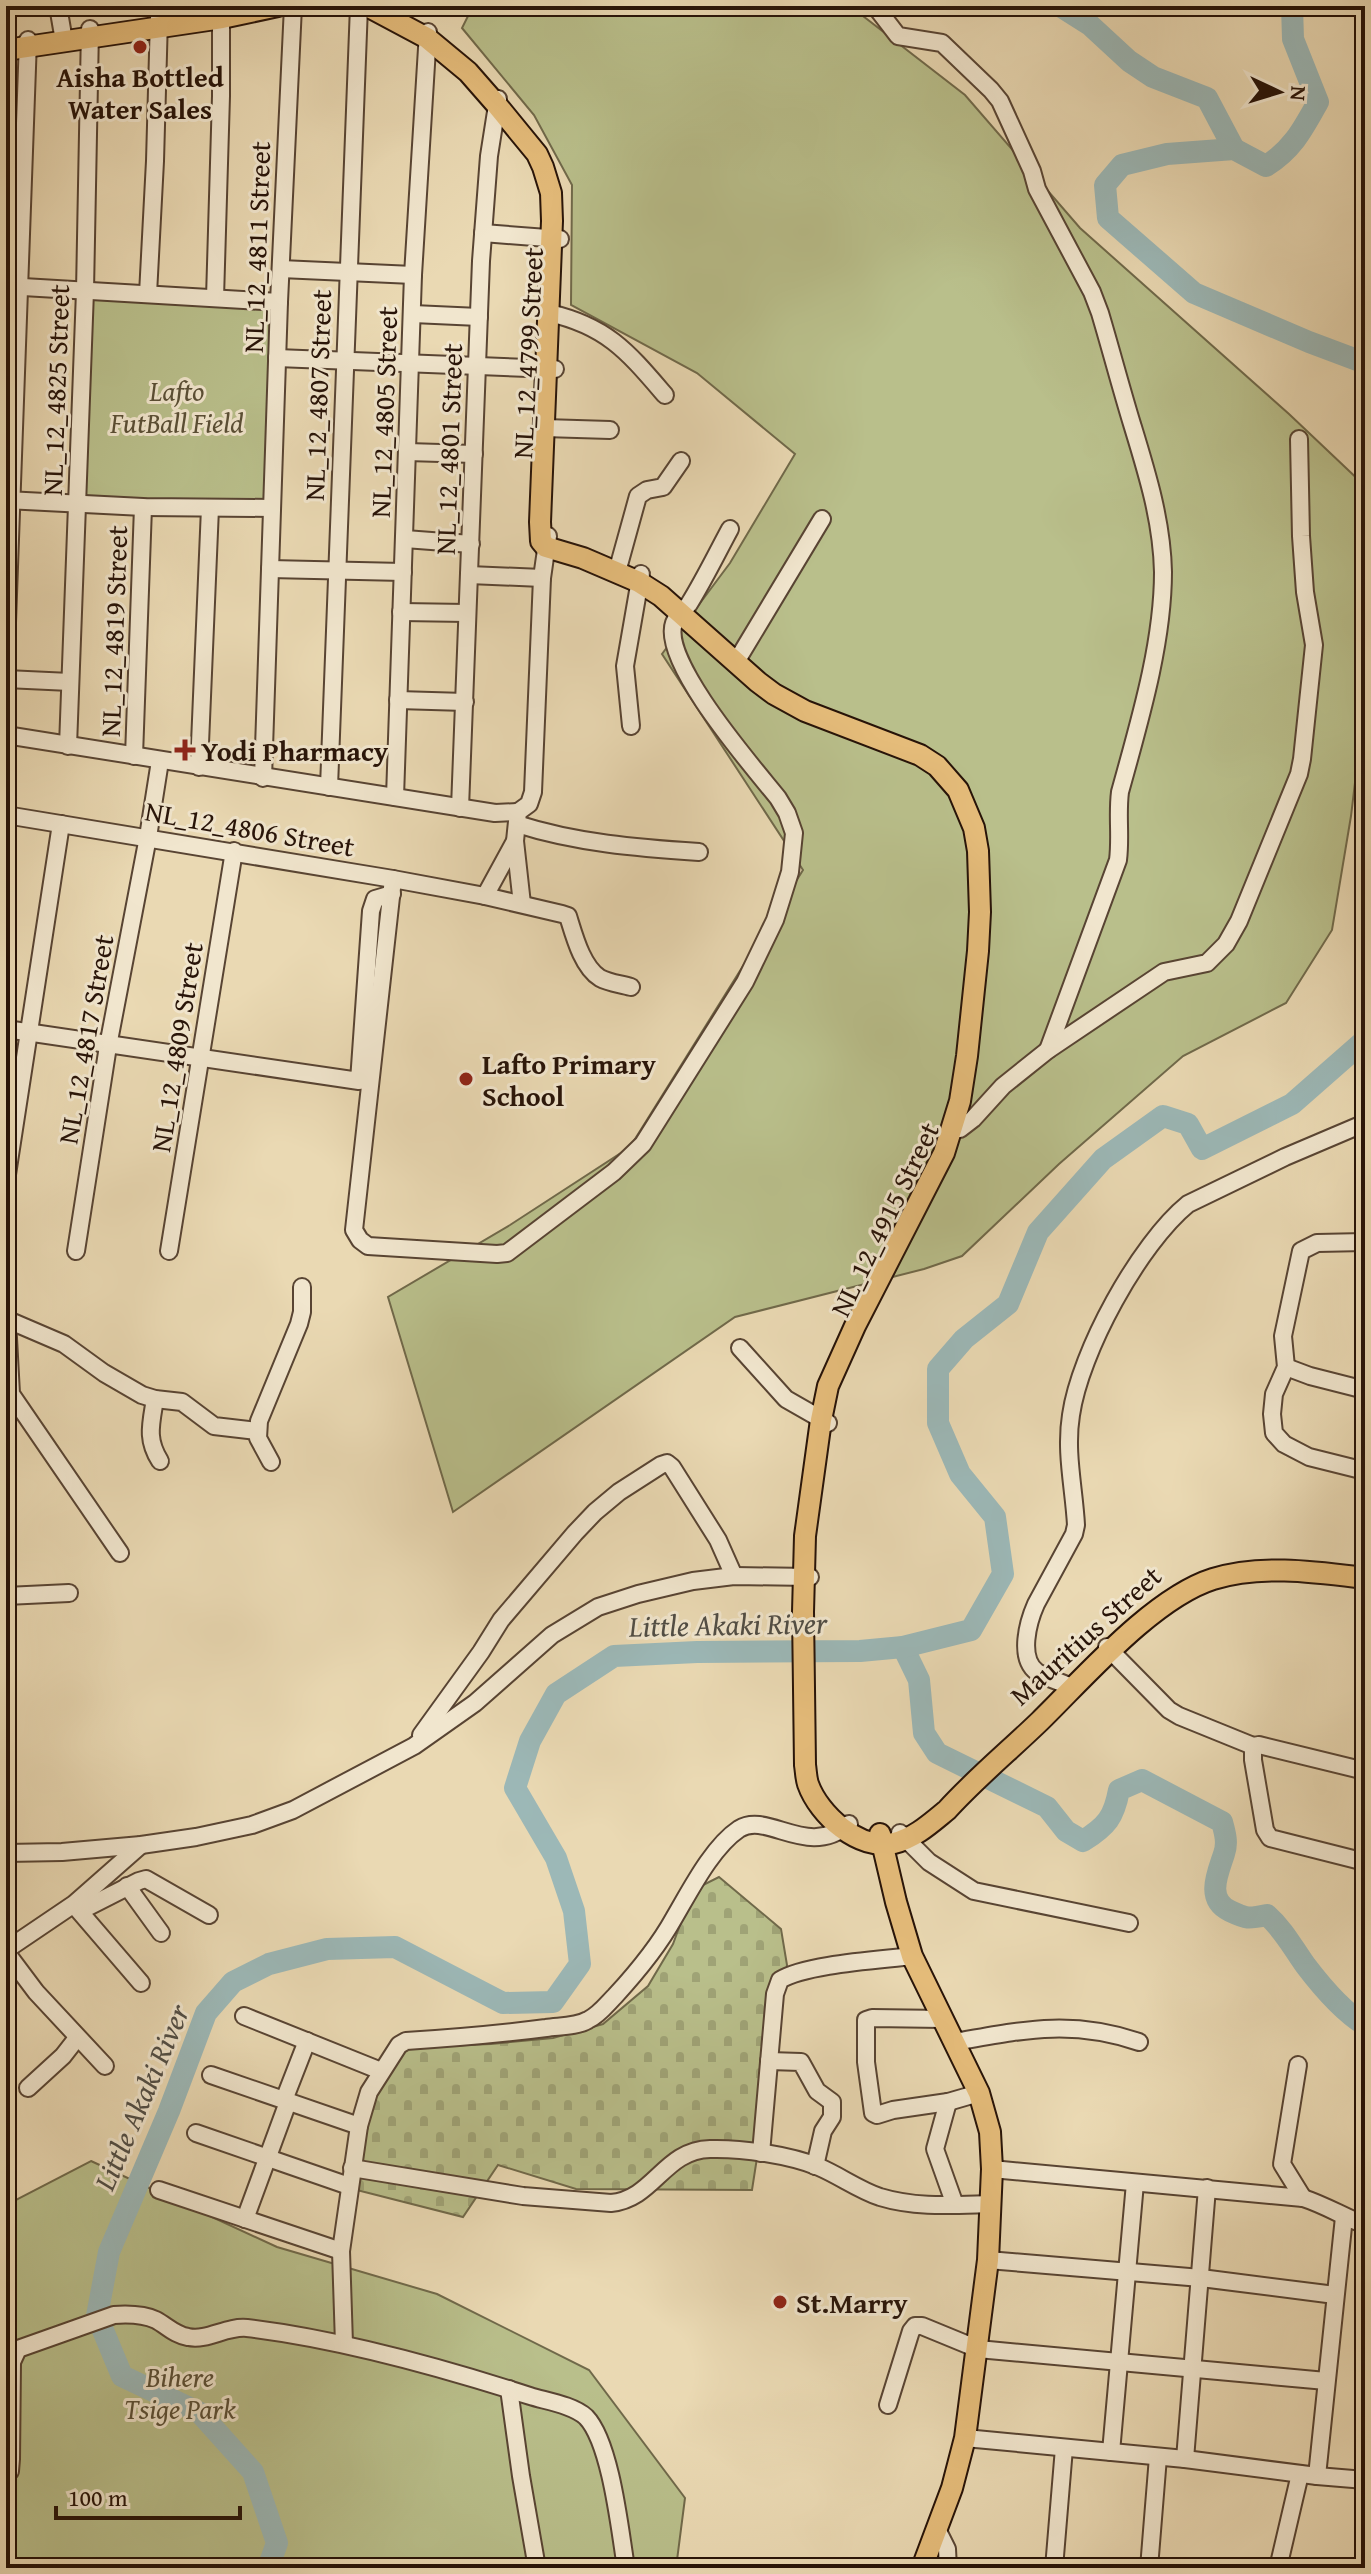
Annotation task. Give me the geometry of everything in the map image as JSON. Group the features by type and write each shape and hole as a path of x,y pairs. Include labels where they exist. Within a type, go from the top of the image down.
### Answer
{"main road":[{"path":"222,12 247,6"},
{"path":"6,50 63,37 278,6"},
{"path":"367,6 428,34"},
{"path":"385,6 428,34 498,99"},
{"path":"6,43 28,43"},
{"name":"NL_12_4799 Street","path":"498,99 548,165 556,238 547,540"},
{"name":"NL_12_4915 Street","path":"547,540 562,541 640,578 684,609 761,677 794,698 933,755 953,772 972,802 980,826 987,899 979,1022 960,1129 943,1170 862,1328 840,1376 825,1421"},
{"name":"NL_12_4915 Street","path":"684,609 774,694 805,711 920,755 937,766 958,790 974,828 978,851 980,912 973,1011 953,1128 944,1153 833,1374 825,1421 807,1577 807,1682 817,1781 846,1826"},
{"name":"Mauritius Street","path":"891,1837 924,1818 959,1791 1155,1603 1203,1573 1232,1565 1261,1563 1365,1570"},
{"name":"Mauritius Street","path":"1109,1650 1159,1609 1194,1587 1215,1579 1249,1572 1287,1571 1365,1578"},
{"path":"846,1826 864,1840 891,1837 912,1956 979,2093 990,2132 992,2169 988,2260 965,2438 922,2568"}],"street":[{"path":"58,6 63,37"},
{"name":"NL_12_4811 Street","path":"263,778 279,302 293,6"},
{"name":"NL_12_4807 Street","path":"329,787 359,6"},
{"path":"875,6 898,36 942,43 950,49 1000,101 1037,189 1100,313 1159,522 1163,570 1161,608 1138,726 1118,803 1121,832 1118,860 1048,1050"},
{"path":"215,298 222,12"},
{"path":"148,294 159,22"},
{"name":"NL_12_4825 Street","path":"68,746 91,33"},
{"name":"NL_12_4805 Street","path":"395,797 413,275 428,34"},
{"path":"6,650 14,234 28,43"},
{"name":"NL_12_4801 Street","path":"460,808 483,233 489,156 498,99"},
{"path":"483,233 556,238"},
{"path":"281,269 413,275"},
{"path":"13,286 279,302"},
{"path":"413,314 479,317"},
{"path":"553,314 607,335 630,354 665,395"},
{"path":"277,358 551,369"},
{"path":"548,428 610,430"},
{"path":"960,1129 1003,1086 1048,1050 1164,972 1207,963 1226,944 1239,921 1299,774 1302,759 1314,645 1305,592 1299,439"},
{"path":"407,452 474,454"},
{"path":"618,567 635,501 647,490 663,487 681,461"},
{"path":"9,500 143,507 272,508"},
{"name":"NL_12_4819 Street","path":"134,756 143,507"},
{"path":"199,767 210,508"},
{"path":"739,657 822,519"},
{"path":"392,886 354,1230 368,1246 507,1253 614,1172 643,1144 745,982 788,886 794,843 791,824 778,798 701,699 674,643 673,627 730,529"},
{"path":"405,539 471,544"},
{"name":"NL_12_4799 Street","path":"485,896 533,792 542,578 547,540"},
{"path":"270,569 403,572"},
{"path":"469,575 542,578"},
{"path":"631,726 625,666 640,578"},
{"path":"401,612 467,613"},
{"path":"6,679 70,682"},
{"path":"398,700 465,702"},
{"path":"6,735 495,813 517,826 540,832 631,847 699,852"},
{"name":"NL_12_4817 Street","path":"76,1251 108,1046 160,761"},
{"name":"NL_12_4806 Street","path":"6,815 234,851 392,886 485,896 568,916 574,940 595,973 601,978 631,987"},
{"path":"6,1181 61,824"},
{"path":"517,826 522,904"},
{"name":"NL_12_4809 Street","path":"169,1251 234,851"},
{"path":"6,1029 359,1081 371,911 375,899 392,886"},
{"path":"1070,1686 1043,1675 1032,1666 1028,1651 1028,1628 1036,1604 1074,1534 1076,1525 1069,1438 1071,1415 1086,1361 1111,1311 1150,1245 1188,1204 1365,1123"},
{"path":"1362,1466 1309,1457 1284,1444 1274,1433 1274,1394 1286,1367 1283,1336 1301,1251 1317,1243 1365,1242"},
{"path":"271,1462 257,1431 299,1324 302,1287"},
{"path":"6,1301 11,1394 120,1553"},
{"path":"8,1320 64,1344 124,1386 155,1399 182,1402 214,1426 257,1431"},
{"path":"740,1348 786,1399 825,1421"},
{"path":"1286,1367 1365,1390"},
{"path":"155,1399 150,1441 160,1461"},
{"path":"414,1746 501,1620 575,1533 619,1492 661,1465 667,1463 672,1467 718,1540 734,1576"},
{"path":"6,1853 141,1845 252,1825 280,1815 414,1746 475,1703 552,1635 598,1607 693,1581 734,1576 807,1577"},
{"path":"6,1596 69,1593"},
{"path":"1109,1650 1179,1716 1253,1746 1365,1771"},
{"path":"1253,1746 1265,1830 1270,1838 1365,1862"},
{"path":"344,2344 341,2251 359,2126 366,2098 399,2045 406,2041 531,2030 592,2019 642,1967 661,1942 713,1856 736,1831 743,1827 759,1826 817,1838 846,1826"},
{"path":"891,1837 974,1891 1129,1923"},
{"path":"77,1908 141,1845"},
{"path":"105,2066 36,1992 6,1951 77,1908 146,1879 209,1915"},
{"path":"127,1886 161,1933"},
{"path":"77,1908 141,1983"},
{"path":"761,2153 775,1994 780,1980 788,1975 840,1965 912,1956"},
{"path":"244,2016 381,2071"},
{"path":"943,2019 869,2018 865,2023 866,2062 871,2105 875,2114 948,2102 979,2093"},
{"path":"955,2042 1051,2028 1108,2032 1139,2042"},
{"path":"28,2088 63,2056 77,2038"},
{"path":"245,2219 307,2041"},
{"path":"769,2061 801,2062 817,2091 832,2102 832,2117 822,2135 815,2166"},
{"path":"1298,2065 1282,2164 1303,2198"},
{"path":"211,2075 359,2126"},
{"path":"948,2102 935,2149 955,2205"},
{"path":"196,2133 349,2186"},
{"path":"352,2168 523,2196 611,2203 623,2202 639,2194 680,2156 711,2149 761,2153 815,2166 877,2196 901,2203 990,2204"},
{"path":"992,2169 1303,2198 1365,2225"},
{"path":"1111,2452 1135,2183"},
{"path":"1185,2459 1207,2188"},
{"path":"159,2190 341,2251"},
{"path":"1317,2476 1344,2217"},
{"path":"988,2260 1201,2278 1335,2295"},
{"path":"6,2473 10,2471 11,2459 8,2376 18,2349 114,2315 153,2318 185,2337 245,2328 344,2344 509,2389 579,2412 587,2418 600,2444 610,2475 626,2568"},
{"path":"888,2405 915,2326 922,2326 978,2349 1326,2381"},
{"path":"509,2389 537,2568"},
{"path":"965,2438 1365,2480"},
{"path":"1054,2568 1064,2448"},
{"path":"1149,2568 1158,2457"},
{"path":"1278,2568 1300,2474"},
{"path":"937,2529 947,2549 948,2568"}],"green space":[{"path":"473,6 850,6 965,95 1080,228 1365,486 1365,722 1332,930 1286,1003 1183,1056 1059,1164 962,1256 924,1269 735,1317 453,1512 388,1297 510,1225 630,1147 803,870 662,654 730,563 795,454 697,373 571,305 572,185 534,115 462,28"},
{"name":"Lafto FutBall Field","path":"83,291 279,303 271,506 77,504"},
{"path":"719,1877 781,1929 787,1965 752,2190 576,2189 498,2165 463,2217 345,2187 356,2107 393,2048 553,2038 603,2024 648,1986 673,1944 684,1914 699,1887"},
{"name":"Bihere Tsige Park","path":"91,2161 277,2247 437,2294 589,2370 685,2498 676,2568 6,2568 6,2205"}],"waterway":[{"path":"1060,6 1090,25 1129,61 1153,77 1207,98 1234,149"},
{"name":"Little Akaki River","path":"1292,6 1293,39 1318,102 1290,145 1266,166 1234,149 1167,154 1122,165 1105,185 1108,218 1194,293 1365,363"},
{"name":"Little Akaki River","path":"268,2568 277,2543 253,2472 200,2413 122,2376 97,2316 109,2252 169,2111 206,2013 233,1982 269,1964 327,1949 395,1947 503,2003 553,2002 580,1964 574,1911 556,1858 515,1788 530,1741 556,1694 614,1656 860,1651 903,1647 971,1630 1003,1574 995,1517 960,1474 938,1423 938,1369 964,1339 1008,1304 1038,1232 1103,1159 1163,1116 1188,1124 1202,1149 1292,1104 1365,1040"},
{"path":"903,1647 919,1680 924,1733 937,1753 1047,1807 1066,1831 1083,1841 1108,1820 1119,1790 1142,1780 1222,1822 1226,1846 1215,1885 1222,1906 1244,1917 1267,1915 1326,1990 1348,2013 1365,2025"}],"place":[{"name":"Aisha Bottled Water Sales","path":"140,47"},
{"name":"Yodi Pharmacy","path":"185,750"},
{"name":"Lafto Primary School","path":"466,1079"},
{"name":"St.Marry","path":"780,2302"}]}
